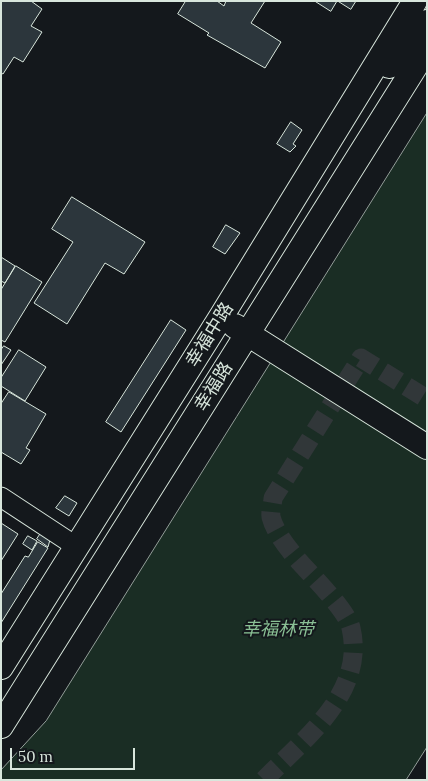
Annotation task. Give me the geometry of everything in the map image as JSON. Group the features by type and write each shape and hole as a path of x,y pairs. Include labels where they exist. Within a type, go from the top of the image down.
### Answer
{"main road":[{"name":"幸福中路","path":"1,667 221,317 416,1"},
{"path":"336,129 427,22"},
{"name":"幸福路","path":"1,726 427,48"},
{"path":"221,317 427,447"}],"street":[{"path":"1,497 77,546"}],"green space":[{"name":"幸福林带","path":"427,113 427,747 406,780 1,780 1,770 46,721"}],"building":[{"path":"1,1 31,1 42,9 31,26 42,32 23,62 14,57 3,74 1,73"},
{"path":"186,1 217,1 224,6 226,1 265,1 251,23 281,42 265,68 207,35 209,33 178,14"},
{"path":"315,1 337,1 331,11"},
{"path":"338,1 356,1 351,9"},
{"path":"291,122 302,130 293,144 296,146 290,152 277,144"},
{"path":"72,197 145,242 124,274 105,263 67,324 34,303 73,242 52,229"},
{"path":"226,225 240,233 225,254 213,247"},
{"path":"1,257 15,266 5,283 1,281"},
{"path":"16,266 42,282 5,342 1,340 1,290"},
{"path":"171,320 186,330 121,432 106,422"},
{"path":"4,346 11,350 1,365 1,350"},
{"path":"19,350 46,367 25,401 1,386 1,378"},
{"path":"9,392 46,414 26,448 30,450 21,464 1,452 1,404"},
{"path":"65,496 77,503 69,516 56,508"},
{"path":"1,523 18,534 1,561"},
{"path":"43,530 51,536 48,547 37,539"},
{"path":"28,536 37,541 32,550 23,544"},
{"path":"38,542 48,548 1,623 1,594 25,556 28,557"}],"tunnel":[{"path":"264,780 297,748 328,713 341,694 349,673 353,652 351,628 343,612 293,554 275,528 271,517 273,498 361,358 427,399"}]}
